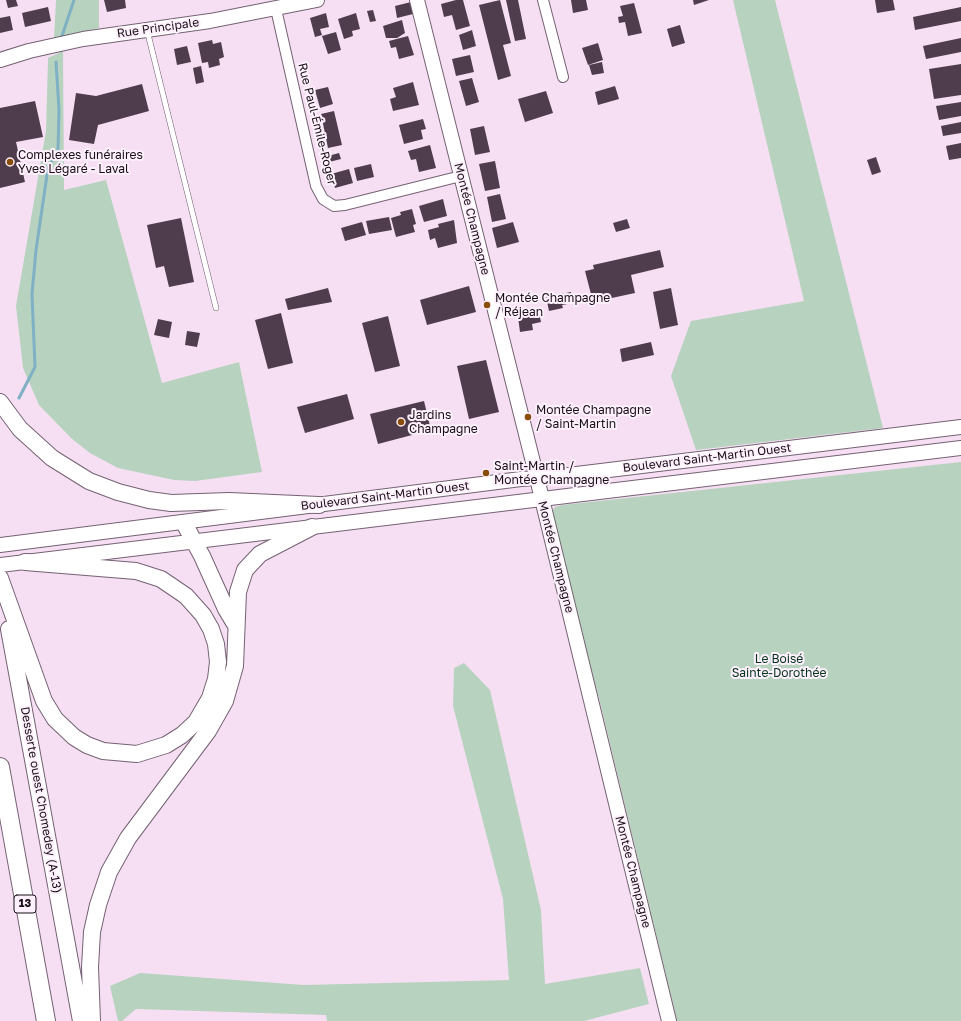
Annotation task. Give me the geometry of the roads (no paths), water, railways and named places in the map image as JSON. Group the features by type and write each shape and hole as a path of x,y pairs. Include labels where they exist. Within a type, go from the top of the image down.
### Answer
{"highway":[{"name":"13","path":"0,767 46,1021"}],"main road":[{"name":"Rue Principale","path":"0,60 52,45 146,29 210,21 317,0"},
{"name":"Montée Champagne","path":"416,0 542,500 669,1021"},
{"path":"0,402 20,429 52,458 89,481 118,492 149,500 171,503 229,501 319,504"},
{"name":"Boulevard Saint-Martin Ouest","path":"0,545 184,523 319,504 961,427"},
{"name":"Boulevard Saint-Martin Ouest","path":"0,565 961,448"},
{"path":"184,523 226,609 235,624"},
{"path":"92,1021 91,944 95,913 113,864 128,838 196,747 222,708 229,691 235,666 235,624 240,580 248,565 260,554 312,527"},
{"path":"0,579 44,701 55,719 74,738 103,751 137,754 166,745 190,729 201,715 210,698 217,671 217,653 211,629 192,601 168,583 154,576 136,572 25,562"},
{"name":"Desserte ouest Chomedey (A-13)","path":"0,579 80,1021"}],"street":[{"path":"543,0 563,77"},
{"name":"Rue Paul-Émile-Roger","path":"276,9 316,186 324,200 334,206 345,205 461,176"}],"lane":[{"path":"146,29 216,308"}],"waterway":[{"path":"62,36 74,0"},
{"path":"19,398 35,367 32,294 36,250 48,168 58,150 59,110 56,62"}],"place":[{"name":"Complexes funéraires Yves Légaré - Laval","path":"10,162"},
{"name":"Montée Champagne / Réjean","path":"487,305"},
{"name":"Montée Champagne / Saint-Martin","path":"528,417"},
{"name":"Jardins Champagne","path":"401,422"},
{"name":"Saint-Martin / Montée Champagne","path":"486,473"}],"park label":[{"name":"Le Boisé Sainte-Dorothée","path":"779,666"}]}
